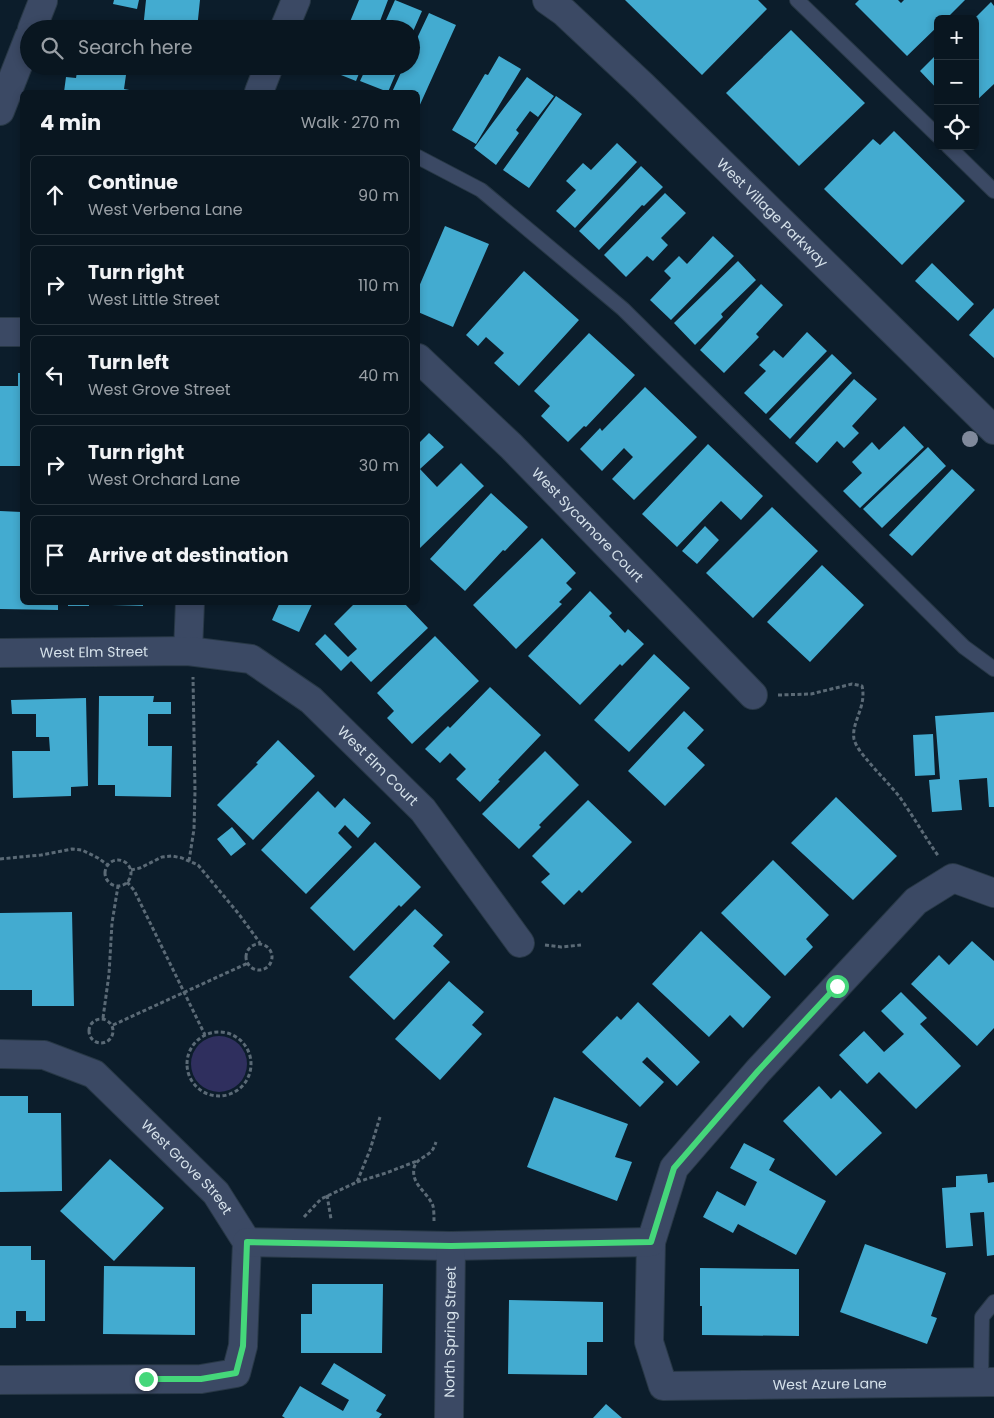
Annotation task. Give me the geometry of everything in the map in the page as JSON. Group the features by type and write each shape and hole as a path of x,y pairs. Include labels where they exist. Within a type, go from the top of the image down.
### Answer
{"street":[{"path":"288,20 296,0"},
{"name":"West Village Parkway","path":"547,0 564,12 628,72 994,430"},
{"path":"36,20 43,1"},
{"path":"0,111 20,60"},
{"path":"0,332 20,332"},
{"name":"West Sycamore Court","path":"420,360 511,446 753,695"},
{"path":"188,651 190,605"},
{"name":"West Elm Street","path":"0,653 188,651"},
{"name":"West Elm Court","path":"188,651 251,659 311,700 423,810 520,943"},
{"path":"0,1380 201,1379 236,1373 243,1346 247,1242 436,1233 651,1242 674,1168 758,1071 916,901 953,878 994,893"},
{"name":"West Grove Street","path":"0,1054 44,1055 94,1074 216,1193 247,1242"},
{"name":"North Spring Street","path":"436,1233 449,1418"},
{"name":"West Azure Lane","path":"651,1242 649,1342 663,1386 988,1382"}],"lane":[{"path":"797,0 934,132"},
{"path":"952,150 994,191"},
{"path":"420,158 481,190 623,309 964,647 994,669"},
{"path":"988,1382 982,1316 994,1302"}],"path":[{"path":"188,651 193,678 195,753 194,828 189,861"},
{"path":"753,695 802,695 852,684 862,686 864,693 862,707 854,728 854,739 859,749 897,794 953,878"},
{"path":"0,859 41,855 72,849 82,850 108,865"},
{"path":"131,870 140,868 162,857 172,856 198,865 208,875 260,943 271,950 272,962 261,970 253,968 246,958 249,948 260,943"},
{"path":"114,860 123,861 131,870 130,879 118,886 111,885 106,878 105,869 108,865 114,860"},
{"path":"127,882 134,890 205,1036"},
{"path":"103,1018 109,974 112,923 118,886"},
{"path":"520,943 561,946 581,945"},
{"path":"113,1025 248,963"},
{"path":"103,1018 113,1025 113,1034 109,1040 102,1043 94,1041 89,1034 89,1026 95,1020 103,1018"},
{"path":"222,1032 232,1034 248,1049 252,1059 248,1080 232,1094 211,1096 193,1084 188,1074 188,1054 194,1044 205,1036 211,1033 222,1032"},
{"path":"357,1182 370,1150 380,1117"},
{"path":"312,1220 302,1220 327,1195 418,1160 432,1150 436,1142"},
{"path":"418,1160 414,1168 415,1178 433,1206 436,1233"},
{"path":"327,1195 331,1220"},
{"path":"321,1220 340,1220"}],"shaded area":[{"path":"213,1036 225,1036 239,1044 247,1058 245,1075 239,1084 225,1092 213,1092 203,1087 196,1080 191,1070 191,1058 196,1048 203,1041"}],"building":[{"path":"114,0 139,0 137,9 113,4"},
{"path":"146,0 200,0 198,20 144,20"},
{"path":"359,0 388,0 380,20 351,20"},
{"path":"395,0 422,11 418,20 386,20"},
{"path":"625,0 758,0 767,9 702,75"},
{"path":"859,0 898,0 901,3 904,0 965,0 950,15 934,15 934,30 907,56 855,4"},
{"path":"991,2 994,6 994,84 979,98 979,15"},
{"path":"429,13 456,25 420,105 420,90 393,90 400,75 420,75 420,32"},
{"path":"791,30 865,103 799,166 726,93"},
{"path":"499,56 521,69 476,144 452,130 485,74 488,75"},
{"path":"934,57 934,86 920,71"},
{"path":"76,75 126,75 124,89 129,90 64,90 66,77 76,78"},
{"path":"341,75 358,75 356,81"},
{"path":"363,75 395,75 389,90 383,90 360,81"},
{"path":"527,77 554,96 538,117 530,111 516,130 519,133 496,165 474,148"},
{"path":"556,96 582,114 529,188 503,170"},
{"path":"894,131 965,201 902,265 824,189 873,139 880,145"},
{"path":"617,143 637,162 575,228 556,211 576,190 566,181 583,163 591,170"},
{"path":"641,166 663,187 644,206 642,205 599,250 579,231"},
{"path":"665,193 686,213 661,238 668,245 653,261 647,256 626,277 604,255"},
{"path":"445,226 489,244 453,327 420,313 420,284"},
{"path":"713,236 734,256 671,320 650,300 671,278 664,271 679,256 687,264"},
{"path":"738,261 756,280 721,314 723,317 695,345 674,323"},
{"path":"932,263 974,304 958,321 915,281"},
{"path":"524,271 579,320 519,386 494,363 504,353 486,337 478,346 466,335"},
{"path":"761,284 783,305 756,334 759,337 724,373 700,350"},
{"path":"994,308 994,358 969,335"},
{"path":"807,332 827,351 766,414 744,393 766,371 759,365 774,350 783,358"},
{"path":"589,333 635,375 586,427 584,426 568,442 541,416 550,406 534,391"},
{"path":"832,354 852,373 790,439 769,419"},
{"path":"18,373 20,373 20,466 0,466 0,386 18,386"},
{"path":"854,379 877,399 852,426 859,433 844,448 837,441 817,463 795,443"},
{"path":"645,387 697,437 634,500 612,479 633,457 624,448 602,471 580,449 600,428 602,431"},
{"path":"904,426 924,447 860,508 843,491 862,473 852,462 872,442 879,450"},
{"path":"429,433 444,447 420,469 420,442"},
{"path":"708,444 763,496 741,520 721,501 677,547 642,514"},
{"path":"928,447 946,466 882,528 863,509"},
{"path":"461,463 484,486 420,548 420,469 437,487"},
{"path":"952,469 975,490 912,556 889,535"},
{"path":"491,493 528,527 505,551 503,550 465,591 430,559"},
{"path":"772,507 818,551 753,618 706,573"},
{"path":"0,511 20,512 20,605 58,605 58,610 0,609"},
{"path":"705,526 719,540 697,564 682,551"},
{"path":"542,538 576,573 566,583 572,589 559,602 562,604 516,649 473,605"},
{"path":"822,565 864,605 810,662 767,622"},
{"path":"590,591 612,613 609,616 625,633 628,629 644,644 622,666 620,664 580,705 528,656"},
{"path":"68,605 89,605 89,606"},
{"path":"279,605 312,605 299,632 272,620"},
{"path":"353,605 406,605 428,628 371,682 351,661 341,671 315,644 325,634 348,657 357,649 334,624"},
{"path":"435,636 479,681 412,744 387,718 394,711 377,693"},
{"path":"654,654 690,688 629,752 594,720"},
{"path":"490,687 541,735 498,780 500,781 480,802 456,779 466,769 450,753 440,763 425,749 448,726 450,728"},
{"path":"99,696 154,696 153,702 171,702 171,714 148,714 148,746 172,746 171,797 115,796 115,785 98,785"},
{"path":"86,698 88,786 71,787 71,796 13,798 12,751 50,751 49,737 36,737 36,714 12,714 11,700"},
{"path":"684,711 704,730 687,748 705,765 665,806 628,771"},
{"path":"994,712 994,807 989,807 987,778 959,780 962,810 932,812 929,780 940,779 935,716"},
{"path":"933,734 935,775 915,776 913,735"},
{"path":"278,740 315,776 253,840 217,805 258,764 256,763"},
{"path":"545,751 579,785 539,825 541,827 519,849 482,814"},
{"path":"318,791 335,808 344,798 371,823 358,838 345,825 338,833 352,847 306,894 261,850"},
{"path":"836,797 897,856 853,900 791,843"},
{"path":"588,800 632,842 582,893 579,890 564,905 541,882 550,874 532,856"},
{"path":"232,827 246,844 231,856 217,839"},
{"path":"375,842 421,887 401,907 399,905 354,951 310,908"},
{"path":"773,860 829,915 806,939 813,947 785,976 721,913"},
{"path":"415,909 443,935 433,946 450,962 394,1020 349,977"},
{"path":"72,912 74,1006 32,1006 32,990 0,990 0,913"},
{"path":"701,931 771,997 743,1028 730,1015 709,1037 652,984"},
{"path":"972,941 994,961 994,1028 977,1046 911,984 939,955 949,965"},
{"path":"449,981 484,1012 472,1025 482,1034 440,1080 395,1039"},
{"path":"901,992 927,1018 920,1024 961,1066 916,1109 879,1072 867,1084 839,1055 864,1031 884,1052 904,1034 881,1011"},
{"path":"638,1002 700,1062 677,1086 647,1057 642,1062 664,1082 640,1107 582,1052 617,1016 621,1020"},
{"path":"819,1086 831,1099 840,1090 882,1133 836,1176 783,1121"},
{"path":"0,1096 28,1096 28,1113 61,1113 62,1191 0,1192"},
{"path":"554,1097 628,1124 615,1157 632,1162 617,1201 527,1167"},
{"path":"744,1143 775,1159 769,1170 826,1201 796,1255 738,1224 733,1233 703,1217 717,1191 745,1206 757,1182 730,1168"},
{"path":"110,1159 164,1208 114,1261 60,1211"},
{"path":"987,1174 988,1183 994,1182 994,1255 987,1256 984,1212 970,1213 973,1246 946,1248 942,1188 956,1187 956,1176"},
{"path":"865,1244 946,1273 931,1316 937,1318 927,1344 840,1312"},
{"path":"0,1246 31,1246 31,1260 45,1260 45,1321 26,1321 26,1311 16,1311 16,1328 0,1328"},
{"path":"104,1266 195,1267 195,1335 103,1334"},
{"path":"700,1268 799,1269 799,1336 702,1335"},
{"path":"312,1284 383,1284 382,1353 301,1353 301,1314 312,1314"},
{"path":"509,1300 603,1302 603,1342 587,1342 587,1375 508,1374"},
{"path":"334,1363 386,1395 376,1411 382,1414 379,1418 285,1418 282,1416 300,1386 343,1411 349,1400 321,1384"},
{"path":"606,1404 622,1418 593,1418"}],"route":[{"path":"146,1379 201,1379 236,1373 243,1346 247,1242 451,1246 651,1242 674,1168 758,1071 837,986"}]}
